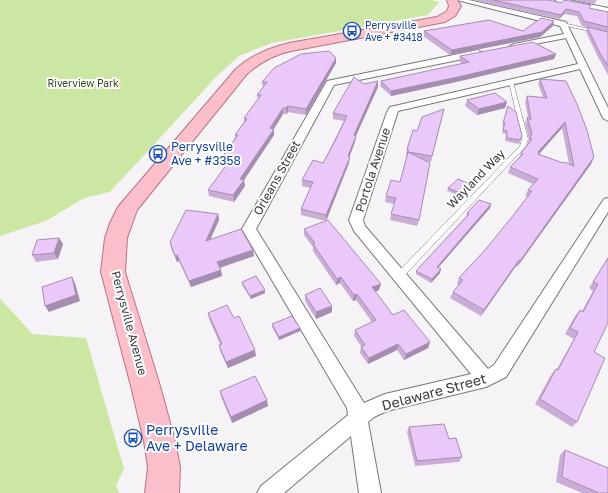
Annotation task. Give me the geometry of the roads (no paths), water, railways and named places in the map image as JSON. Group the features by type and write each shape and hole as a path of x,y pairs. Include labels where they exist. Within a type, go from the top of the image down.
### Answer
{"main road":[{"name":"Perrysville Avenue","path":"162,493 164,471 160,445 151,405 113,272 113,258 117,231 128,207 241,72 256,60 267,54 289,47 438,20 449,16 453,12 455,6 452,0"}],"street":[{"path":"460,0 566,29 608,118"},
{"path":"558,0 608,10"},
{"name":"Orleans Street","path":"370,493 356,406 249,229 330,83 496,49 566,29"},
{"name":"Portola Avenue","path":"486,378 359,228 356,220 392,112 399,107 584,66"},
{"name":"Delaware Street","path":"268,493 367,412 385,404 486,378 494,375 505,366 608,202"}],"lane":[{"path":"566,29 608,34"},
{"name":"Wayland Way","path":"399,276 523,146 525,139 511,82"}],"place":[{"name":"Perrysville Ave + #3418","path":"352,31"},
{"name":"Perrysville Ave + #3358","path":"158,154"},
{"name":"Perrysville Ave + Delaware","path":"133,438"}],"park label":[{"name":"Riverview Park","path":"83,83"}]}
